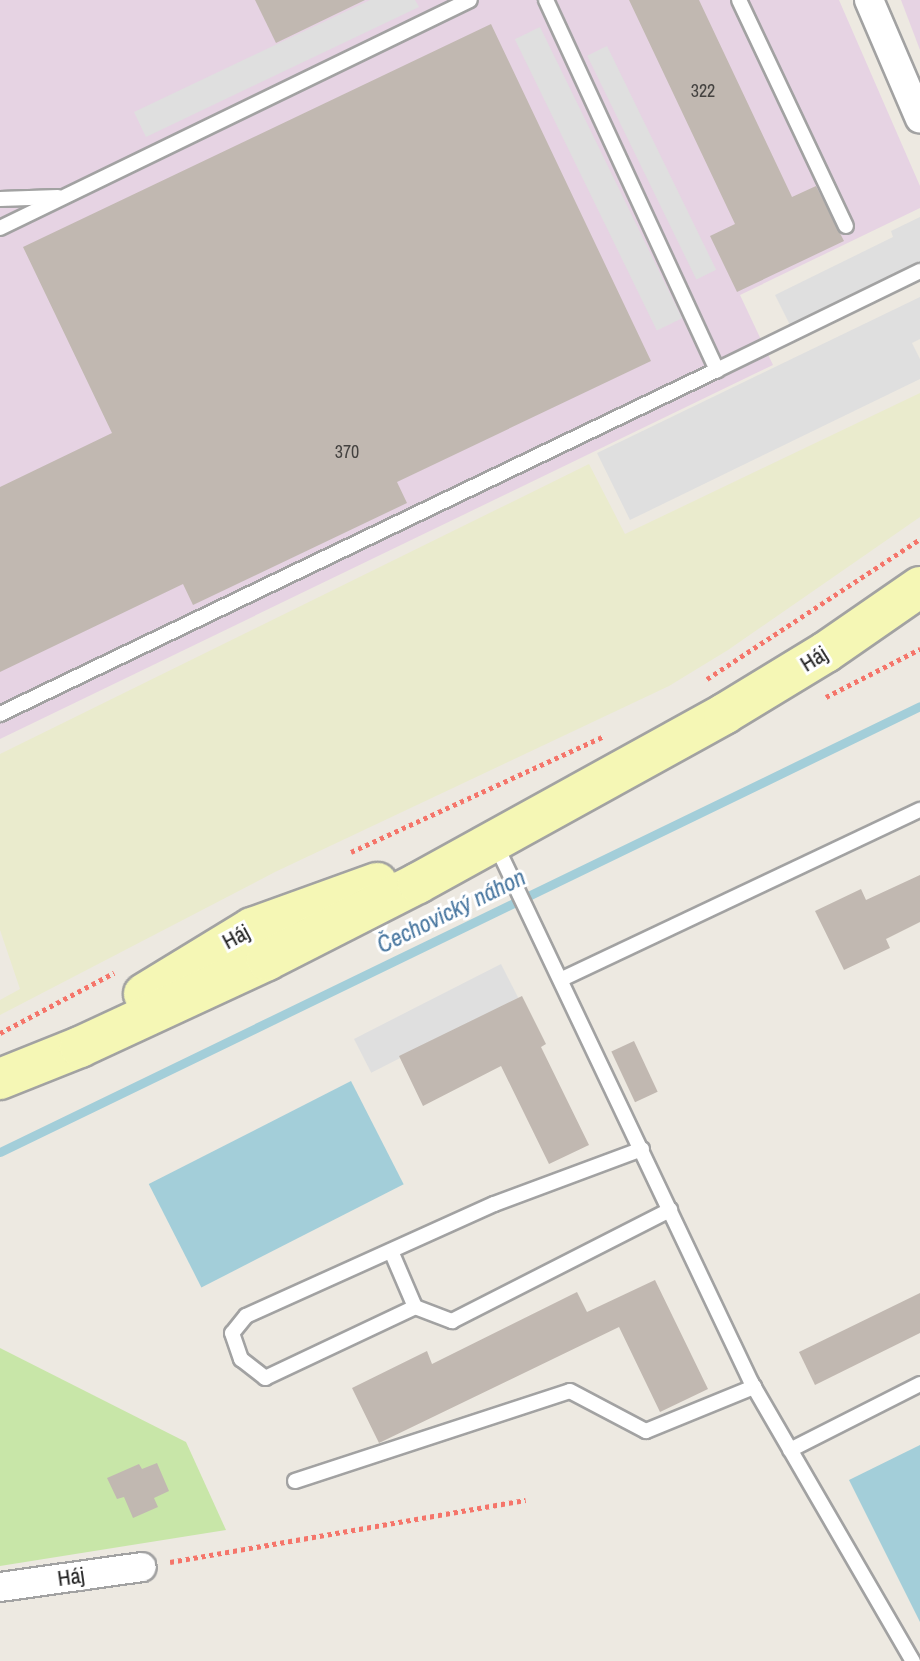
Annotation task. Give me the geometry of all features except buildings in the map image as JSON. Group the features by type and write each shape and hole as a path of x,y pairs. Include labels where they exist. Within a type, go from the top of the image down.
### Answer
{"main road":[{"name":"Háj","path":"0,1078 80,1047 267,960 407,889 724,714 826,652 920,587"}],"street":[{"path":"869,0 920,119"},
{"name":"Háj","path":"0,1587 142,1567"}],"lane":[{"path":"0,228 470,0"},
{"path":"546,0 717,370"},
{"path":"739,0 846,226"},
{"path":"0,199 63,197"},
{"path":"0,714 920,271"},
{"path":"562,979 920,810"},
{"path":"493,840 562,979 754,1387 913,1661"},
{"path":"642,1149 494,1204 246,1316 232,1333 241,1359 265,1378 415,1307 452,1321 670,1210"},
{"path":"391,1251 415,1307"},
{"path":"790,1450 920,1384"},
{"path":"295,1481 570,1391 646,1431 754,1387"}],"path":[{"path":"695,687 920,539"},
{"path":"338,858 619,729"},
{"path":"142,1567 526,1500"}],"shaded area":[{"path":"0,0 839,0 920,186 920,208 740,295 773,365 0,739"},
{"path":"370,0 415,0 419,7 146,137 134,112"},
{"path":"901,0 920,0 920,50"},
{"path":"540,27 682,318 657,330 515,39"},
{"path":"607,46 716,270 696,279 587,56"},
{"path":"920,217 920,271 794,333 775,295 893,237 891,231"},
{"path":"920,297 920,339 912,343 920,359 920,379 630,520 597,453"},
{"path":"501,964 518,998 371,1073 354,1039"}],"green space":[{"path":"920,393 920,517 728,650 669,686 275,872 0,1015 0,1000 20,989 0,930 0,754 589,464 625,534"},
{"path":"0,1348 186,1442 226,1530 0,1566"}],"water":[{"path":"351,1081 404,1184 201,1287 149,1184"},
{"path":"920,1445 920,1622 849,1480"}],"waterway":[{"name":"Čechovický náhon","path":"0,1152 920,706"}]}
